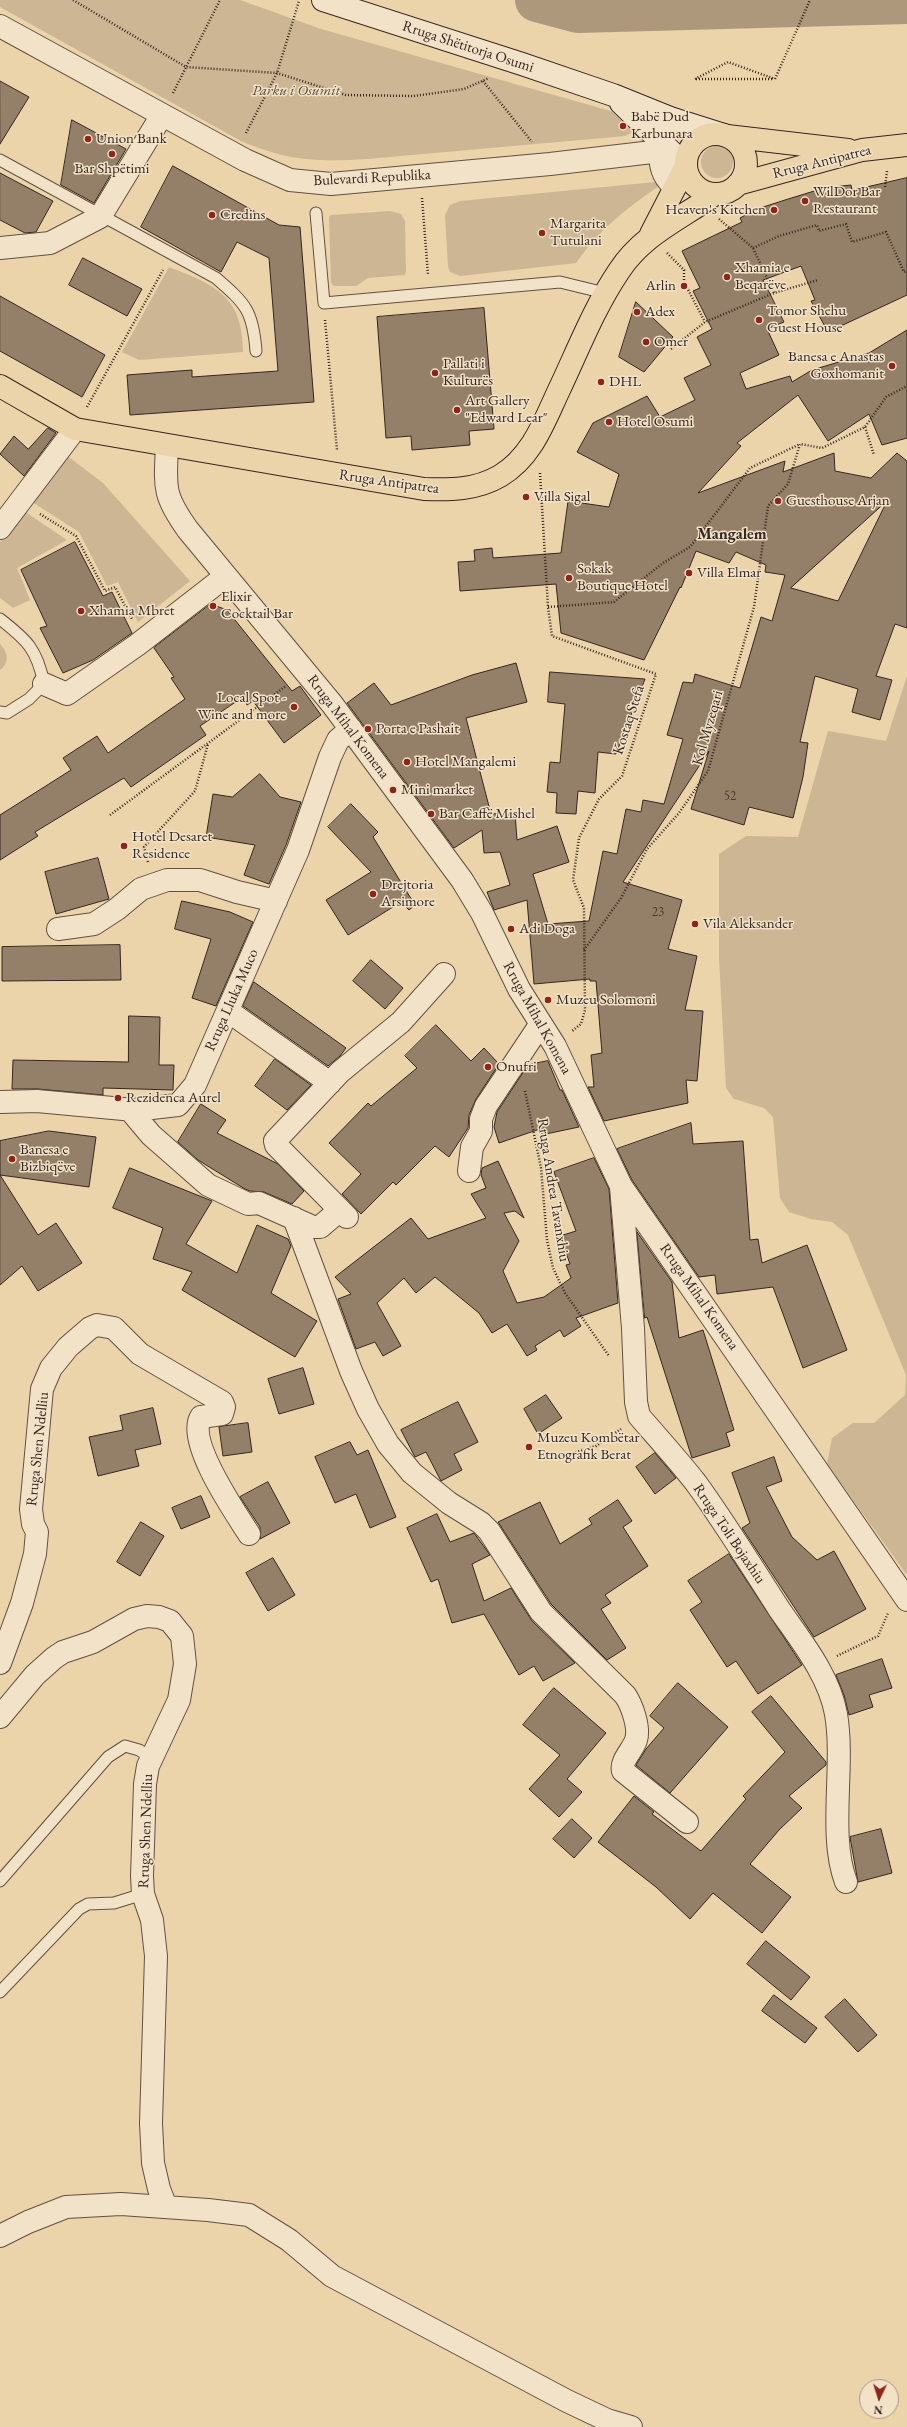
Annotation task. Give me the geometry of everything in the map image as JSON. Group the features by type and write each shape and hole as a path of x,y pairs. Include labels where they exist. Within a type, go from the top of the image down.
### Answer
{"main road":[{"path":"650,235 686,166 688,153 700,138 718,134 727,136 735,141 745,157 744,176 738,184 724,193 707,200 701,190 690,180 686,166"},
{"name":"Rruga Shëtitorja Osumi","path":"727,136 862,150"},
{"name":"Rruga Antipatrea","path":"738,184 862,150 907,145"},
{"name":"Rruga Antipatrea","path":"0,386 75,429 424,489 463,489 500,476 521,459 530,449 605,293 619,270 650,235 707,200"}],"street":[{"name":"Rruga Shëtitorja Osumi","path":"323,0 522,64 613,95 670,118 727,136"},
{"name":"Bulevardi Republika","path":"0,26 267,172 290,180 331,184 420,176 550,164 661,146"},
{"name":"Rruga Shëtitorja Osumi","path":"613,95 661,146 686,166"},
{"path":"0,248 50,243 100,217 162,115"},
{"path":"670,118 661,146 661,165 666,180 675,187"},
{"path":"0,528 75,429"},
{"name":"Rruga Mihal Komena","path":"167,446 166,488 171,507 226,576 306,671 351,729 462,880 482,913 519,989 540,1025 555,1046 621,1186 907,1600"},
{"path":"44,684 67,694 143,640 226,576"},
{"name":"Rruga Lluka Muco","path":"0,1102 36,1101 130,1110 178,1105 195,1085 228,1011 298,850 330,757 338,740 351,729"},
{"path":"58,929 94,924 117,909 141,889 167,880 200,880 237,892 276,901"},
{"path":"130,1110 151,1136 208,1185 248,1204 259,1203 313,1226 320,1227 343,1213 275,1143 330,1083 401,1022 444,974"},
{"path":"228,1011 330,1083"},
{"path":"469,1171 472,1147 481,1131 481,1118 486,1106 519,1059 540,1025"},
{"path":"621,1186 633,1328 636,1402 639,1416"},
{"path":"294,1218 351,1371 368,1409 388,1444 412,1472 449,1503 482,1523 489,1530 542,1612 625,1695 631,1708 638,1735 623,1764 623,1771 687,1822"},
{"name":"Rruga Shen Ndelliu","path":"0,1662 22,1604 35,1554 37,1532 33,1524 30,1509 42,1389 51,1368 68,1346 90,1328 97,1325 114,1328 140,1354 222,1402 224,1407 222,1414 201,1416 199,1420 200,1438 205,1456 218,1484 249,1534"},
{"name":"Rruga Toli Bojaxhiu","path":"639,1416 695,1483 817,1666 829,1690 836,1714 840,1744 838,1849 841,1869 846,1882"},
{"name":"Rruga Shen Ndelliu","path":"0,1717 35,1675 63,1652 93,1642 134,1619 147,1616 159,1617 170,1622 182,1636 185,1664 179,1700 148,1766 146,1784 143,1894 152,1920 156,1956 152,2155 156,2178 166,2207"},
{"path":"0,2236 28,2222 66,2207 121,2204 249,2215 288,2240 332,2276 567,2401 607,2420 631,2427"}],"lane":[{"path":"0,160 100,217 216,278 242,300 254,327 256,352"},
{"path":"316,213 324,303 560,282 605,293"},
{"path":"0,619 26,639 40,662 44,684 29,699 7,713 0,712"},
{"path":"0,1881 108,1757 125,1746 139,1750 147,1755 153,1754"},
{"path":"0,1992 79,1909 88,1904 114,1903 143,1894"}],"path":[{"path":"73,0 186,67 277,73 346,95 414,96 464,89 522,64"},
{"path":"162,115 220,0"},
{"path":"235,155 277,73 300,0"},
{"path":"775,79 810,0"},
{"path":"728,62 775,79 704,79 696,79 728,62"},
{"path":"483,81 550,164"},
{"path":"420,176 430,294"},
{"path":"707,200 726,224 753,248 774,293"},
{"path":"753,248 779,236 817,225 819,231 846,224 852,242 886,232 904,272 907,271"},
{"path":"650,235 684,270 684,282 705,322"},
{"path":"75,429 171,255"},
{"path":"671,349 705,322 774,293 818,280"},
{"path":"324,303 339,475"},
{"path":"548,606 614,602 664,563 690,547 750,468 800,444 822,448 865,427 886,397 907,386"},
{"path":"865,427 874,455"},
{"name":"Kol Myzeqari","path":"583,951 621,898 647,849 679,813 708,772 754,607 768,506 788,484 800,444"},
{"name":"Kostaq Stefa","path":"530,449 537,454 540,461 548,606 552,636 656,674 622,776 599,799 579,838 573,880 584,908 583,951 585,1010 581,1024 555,1046"},
{"path":"21,501 76,536 105,591 115,587 143,640"},
{"path":"110,815 306,671"},
{"path":"149,867 144,847 195,791 208,744"},
{"name":"Rruga Andrea Tavanxhiu","path":"519,1059 540,1168 547,1240 554,1268 565,1293 610,1356"},
{"path":"564,1456 596,1446 639,1416"},
{"path":"817,1666 878,1636"}],"green space":[{"name":"Parku i Osumit","path":"0,0 240,0 321,29 621,114 635,131 625,136 367,159 302,159 273,153 241,141 0,7"},
{"path":"714,146 720,146 730,153 733,162 732,168 726,175 720,178 714,178 704,171 701,165 701,159 708,149"},
{"path":"666,181 640,199 606,228 576,263 460,276 450,272 448,266 445,215 450,205 460,201"},
{"path":"390,211 401,214 405,221 405,275 368,278 356,286 334,286 331,283 329,217 331,215"},
{"path":"169,267 213,287 232,305 238,318 242,333 243,352 139,360 122,352"},
{"path":"66,455 103,483 190,581 138,622 118,582 107,586 79,532 29,500"},
{"path":"24,511 67,540 17,568 30,600 13,608 0,598 0,542"},
{"path":"0,644 5,650 7,661 0,670"},
{"path":"907,676 907,1575 827,1464 832,1438 853,1423 874,1423 905,1395 906,1375 848,1235 832,1222 811,1219 789,1212 780,1198 773,1117 764,1108 734,1099 726,1088 719,958 719,854 746,836 798,837 828,731 886,741"}],"building":[{"path":"0,81 29,97 0,144"},
{"path":"72,120 126,149 94,203 61,185"},
{"path":"173,166 279,225 300,227 314,402 130,415 127,375 192,370 192,377 278,371 269,258 237,242 221,272 141,227"},
{"path":"0,173 53,201 36,232 25,233 0,220"},
{"path":"907,178 907,295 828,332 811,301 815,300 801,266 763,280 784,322 767,329 779,355 740,373 746,389 790,376 792,382 812,370 869,353 907,330 907,438 882,445 869,414 828,441 798,395 737,443 741,446 698,493 785,461 783,472 834,453 835,471 871,478 897,453 907,461 907,628 895,624 876,676 892,680 880,720 852,712 858,689 815,676 800,742 808,743 803,777 793,818 749,807 744,825 691,809 709,751 623,882 682,900 668,949 697,956 685,1010 703,1011 697,1081 686,1080 688,1103 604,1121 588,1087 594,1087 591,1055 602,1053 596,981 590,981 590,979 534,984 527,900 494,910 487,892 510,885 500,852 484,853 482,830 454,848 347,703 374,683 391,705 472,675 516,663 527,702 466,718 491,814 515,813 517,840 557,826 569,862 533,874 548,924 589,921 603,851 617,854 626,809 641,812 643,800 664,804 683,739 667,735 683,682 693,683 695,674 740,688 761,617 772,621 785,575 765,572 766,565 736,552 729,563 696,551 681,588 680,587 644,660 561,633 556,584 460,591 458,562 475,561 474,550 492,548 493,558 561,553 568,501 609,507 619,474 577,452 593,423 647,396 660,417 695,400 684,378 711,365 697,337 712,329 693,291 700,288 682,251 742,222 740,218 757,209 824,188 851,185 852,190","holes":["887,501 838,601 791,588"]},
{"path":"83,258 142,289 127,316 69,285"},
{"path":"0,296 105,355 82,397 0,351"},
{"path":"636,302 673,337 644,372 619,357"},
{"name":"Pallati i Kulturës","path":"484,308 494,429 469,431 470,445 412,450 411,436 386,438 377,317"},
{"path":"48,428 56,433 24,476 0,454 14,436 28,449"},
{"name":"Xhamia Mbret","path":"75,542 103,596 112,592 132,633 93,660 63,673 40,628 47,626 21,570"},
{"path":"211,604 227,610 292,691 300,686 321,715 284,743 253,701 247,705 243,697 200,726 206,735 131,787 124,778 35,832 38,836 0,860 0,815 71,770 63,758 97,736 108,753 185,699 171,678 174,677 154,648"},
{"path":"550,672 645,679 616,754 598,752 595,793 578,791 576,814 556,813 557,793 547,792 550,762 560,763 565,704 548,702"},
{"path":"260,774 280,797 301,802 286,845 269,884 244,875 255,845 206,837 213,794 232,797"},
{"path":"351,804 378,832 373,837 415,905 409,910 401,902 348,935 326,900 371,872 328,827"},
{"path":"98,858 109,899 56,914 45,872"},
{"path":"182,901 230,912 253,922 216,1006 192,998 211,939 175,929"},
{"path":"120,945 121,980 2,981 2,947"},
{"path":"371,960 403,988 385,1009 353,981"},
{"path":"254,982 346,1048 340,1056 328,1066 243,1006"},
{"path":"129,1016 160,1017 159,1065 174,1065 173,1090 103,1088 103,1095 38,1089 12,1089 13,1060 128,1062"},
{"path":"436,1025 471,1061 484,1048 499,1064 476,1099 469,1115 468,1128 449,1157 435,1146 396,1185 393,1182 361,1214 342,1194 361,1174 329,1143 368,1103 371,1106 417,1068 405,1056"},
{"path":"275,1059 311,1085 287,1110 255,1086"},
{"path":"548,1061 560,1090 562,1090 579,1127 541,1135 540,1129 499,1143 494,1127 497,1112 528,1065"},
{"path":"201,1104 226,1120 217,1133 278,1164 304,1191 292,1204 264,1192 245,1189 198,1160 178,1142"},
{"path":"691,1123 693,1144 743,1141 750,1240 758,1239 762,1263 807,1245 847,1350 803,1368 773,1287 717,1294 715,1275 699,1277 632,1180 617,1149"},
{"path":"49,1131 96,1137 89,1187 0,1175 0,1141"},
{"path":"594,1158 609,1189 618,1303 576,1318 581,1326 564,1337 560,1330 535,1346 537,1350 527,1356 507,1324 492,1333 479,1313 435,1277 416,1293 404,1278 377,1303 401,1346 383,1356 375,1342 356,1349 338,1299 351,1294 335,1277 411,1218 428,1239 486,1218 471,1194 486,1188 481,1175 482,1168 498,1161 524,1218 515,1211 504,1213 519,1241 503,1271 517,1303 544,1297 571,1278 566,1265 570,1264 560,1236 576,1231 554,1172"},
{"path":"130,1168 212,1201 186,1244 237,1273 257,1225 288,1239 291,1246 271,1293 317,1321 295,1357 182,1290 192,1272 153,1259 163,1228 113,1208"},
{"path":"0,1175 38,1235 56,1223 82,1263 38,1291 22,1266 0,1285"},
{"path":"637,1232 672,1282 679,1338 703,1330 734,1430 726,1433 730,1446 692,1458 647,1317 645,1318"},
{"path":"303,1368 314,1404 279,1414 268,1379"},
{"path":"546,1395 562,1418 538,1434 524,1409"},
{"path":"458,1402 478,1442 454,1454 462,1470 441,1481 426,1452 415,1457 401,1430"},
{"path":"153,1408 161,1444 135,1450 139,1466 98,1476 89,1437 123,1430 120,1416"},
{"path":"248,1423 252,1452 223,1456 219,1427"},
{"path":"350,1442 357,1455 368,1450 396,1517 370,1528 356,1494 335,1503 315,1457"},
{"path":"655,1453 676,1478 655,1494 636,1467"},
{"path":"774,1457 782,1481 766,1487 792,1537 817,1560 834,1551 866,1609 814,1637 742,1528 750,1523 732,1473"},
{"path":"268,1482 290,1523 260,1539 260,1527 240,1497"},
{"path":"201,1496 210,1517 181,1529 172,1508"},
{"path":"618,1500 632,1521 623,1527 648,1566 605,1595 611,1603 601,1609 626,1648 607,1660 551,1604 498,1522 540,1502 560,1544 592,1524 589,1519"},
{"path":"437,1514 450,1542 474,1533 490,1555 472,1564 484,1601 511,1588 532,1621 575,1663 543,1681 534,1666 519,1675 484,1614 452,1623 438,1579 431,1582 407,1528"},
{"path":"141,1522 164,1536 140,1576 117,1562"},
{"path":"729,1554 802,1665 758,1694 736,1661 727,1667 690,1610 702,1602 688,1581"},
{"path":"273,1558 295,1595 268,1611 246,1573"},
{"path":"882,1659 892,1688 869,1695 873,1707 849,1715 844,1695 836,1675"},
{"path":"678,1683 728,1727 670,1793 636,1765 646,1749 664,1728 650,1716"},
{"path":"554,1688 606,1733 567,1779 582,1792 559,1817 529,1789 560,1755 523,1725"},
{"path":"771,1696 826,1762 826,1765 789,1796 802,1808 779,1830 750,1864 791,1897 762,1933 713,1893 690,1919 656,1887 598,1842 634,1796 654,1812 652,1814 701,1851 746,1799 743,1796 785,1752 752,1712"},
{"path":"572,1819 592,1838 574,1858 553,1839"},
{"path":"881,1829 892,1873 858,1882 850,1837"},
{"path":"766,1941 810,1977 791,2000 747,1964"},
{"path":"774,1995 817,2028 805,2043 762,2011"},
{"path":"845,1999 877,2035 858,2052 825,2017"}],"waterway":[{"path":"537,0 578,11 907,2"}],"place":[{"name":"Babë Dud Karbunara","path":"623,126"},
{"name":"Union Bank","path":"88,139"},
{"name":"Bar Shpëtimi","path":"112,154"},
{"name":"WilDor Bar Restaurant","path":"805,201"},
{"name":"Heaven's Kitchen","path":"774,210"},
{"name":"Credins","path":"212,215"},
{"name":"Margarita Tutulani","path":"542,233"},
{"name":"Xhamia e Beqarëve","path":"727,277"},
{"name":"Arlin","path":"684,286"},
{"name":"Adex","path":"637,312"},
{"name":"Tomor Shehu Guest House","path":"759,320"},
{"name":"Omer","path":"646,342"},
{"name":"Banesa e Anastas Goxhomanit","path":"892,366"},
{"name":"Pallati i Kulturës","path":"435,373"},
{"name":"DHL","path":"601,382"},
{"name":"Art Gallery \"Edward Lear\"","path":"457,410"},
{"name":"Hotel Osumi","path":"609,422"},
{"name":"Villa Sigal","path":"526,497"},
{"name":"Guesthouse Arjan","path":"778,501"},
{"name":"Villa Elmar","path":"689,573"},
{"name":"Sokak Boutique Hotel","path":"569,578"},
{"name":"Elixir Cocktail Bar","path":"213,606"},
{"name":"Xhamia Mbret","path":"81,611"},
{"name":"Local Spot - Wine and more","path":"294,707"},
{"name":"Porta e Pashait","path":"368,729"},
{"name":"Hotel Mangalemi","path":"407,762"},
{"name":"Mini market","path":"393,790"},
{"name":"Bar Caffë Mishel","path":"431,814"},
{"name":"Hotel Desaret Residence","path":"124,846"},
{"name":"Drejtoria Arsimore","path":"373,894"},
{"name":"Vila Aleksander","path":"695,924"},
{"name":"Adi Doga","path":"511,929"},
{"name":"Muzeu Solomoni","path":"548,1000"},
{"name":"Onufri","path":"488,1067"},
{"name":"Rezidenca Aurel","path":"118,1098"},
{"name":"Banesa e Bizbiqëve","path":"12,1159"},
{"name":"Muzeu Kombëtar Etnografik Berat","path":"529,1447"}],"district":[{"name":"Mangalem","path":"732,535"}]}
